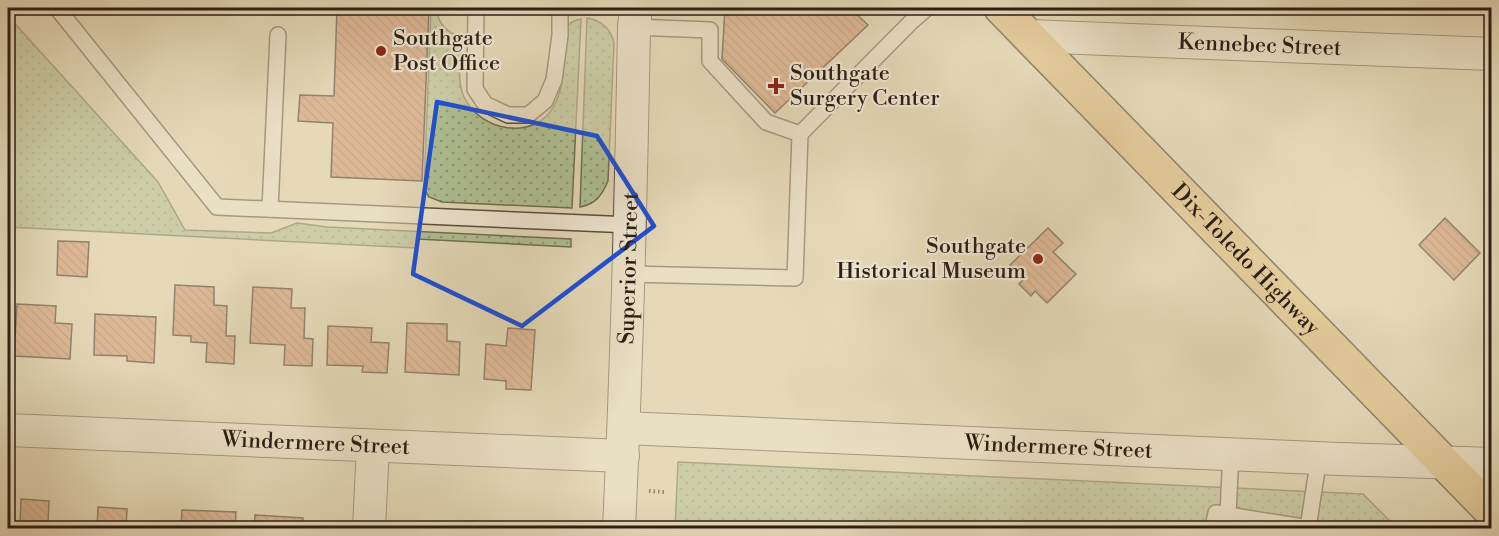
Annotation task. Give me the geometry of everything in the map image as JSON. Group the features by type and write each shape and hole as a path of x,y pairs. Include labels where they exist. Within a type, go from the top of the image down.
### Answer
{"main road":[{"name":"Dix-Toledo Highway","path":"1001,8 1491,512"}],"street":[{"name":"Superior Street","path":"619,528 631,225 635,17"},
{"name":"Kennebec Street","path":"1029,36 1491,54"},
{"name":"Windermere Street","path":"8,430 373,446 624,442 1231,453 1491,464"},
{"path":"369,528 373,446"}],"lane":[{"path":"57,8 217,207 631,225"},
{"path":"476,8 475,89 485,104 508,115 528,115 545,101 554,80 560,35 560,8"},
{"path":"629,274 795,278 800,134 927,8"},
{"path":"635,17 710,30 710,61 766,123 800,134"},
{"path":"270,209 278,35"},
{"path":"1228,514 1231,453"},
{"path":"1214,528 1216,513 1309,528 1319,457"}],"highlighted area":[{"path":"437,102 597,136 654,226 522,326 413,274"}],"green space":[{"path":"8,8 19,8 9,17 158,182 185,230 271,233 297,223 327,227 571,239 571,247 417,239 416,248 8,227"},
{"path":"431,8 437,8 437,14 444,27 462,38 460,76 464,97 482,118 508,128 534,125 554,106 562,80 564,33 570,23 581,19 572,208 442,202 429,197 424,189"},
{"path":"587,18 605,26 614,43 608,181 598,198 580,207"},
{"path":"678,462 1363,494 1397,528 675,528"}],"building":[{"name":"Southgate Post Office","path":"337,8 429,8 422,181 331,177 333,123 298,121 300,95 334,96"},
{"name":"Southgate Surgery Center","path":"725,8 850,8 868,25 775,113 722,59"},
{"path":"1445,218 1480,253 1454,280 1419,245"},
{"name":"Southgate Historical Museum","path":"1048,228 1063,243 1053,252 1076,274 1047,303 1035,291 1031,296 1019,284 1024,279 1010,265"},
{"path":"58,241 89,242 87,277 57,275"},
{"path":"175,285 214,287 214,305 227,306 226,336 235,336 234,364 206,362 207,343 191,342 191,336 173,335"},
{"path":"253,287 292,289 291,308 305,308 304,338 313,339 312,366 284,365 285,345 250,343"},
{"path":"17,304 56,306 55,323 72,324 70,359 14,356"},
{"path":"95,314 156,317 154,363 127,361 127,356 94,355"},
{"path":"407,323 447,324 447,341 460,342 459,375 405,372"},
{"path":"328,326 372,328 371,342 389,343 387,373 362,372 363,366 327,365"},
{"path":"508,328 535,330 531,390 506,389 506,381 484,379 486,344 506,346"},
{"path":"21,499 49,501 48,524 83,526 83,528 20,528"},
{"path":"98,507 127,509 126,528 97,528"},
{"path":"182,510 236,512 235,528 181,528"},
{"path":"255,515 303,518 302,528 254,528"},
{"path":"472,521 504,523 504,528 439,528 439,522 472,523"}],"place":[{"name":"Southgate Post Office","path":"381,51"},
{"name":"Southgate Surgery Center","path":"776,86"},
{"name":"Southgate Historical Museum","path":"1038,259"}]}
